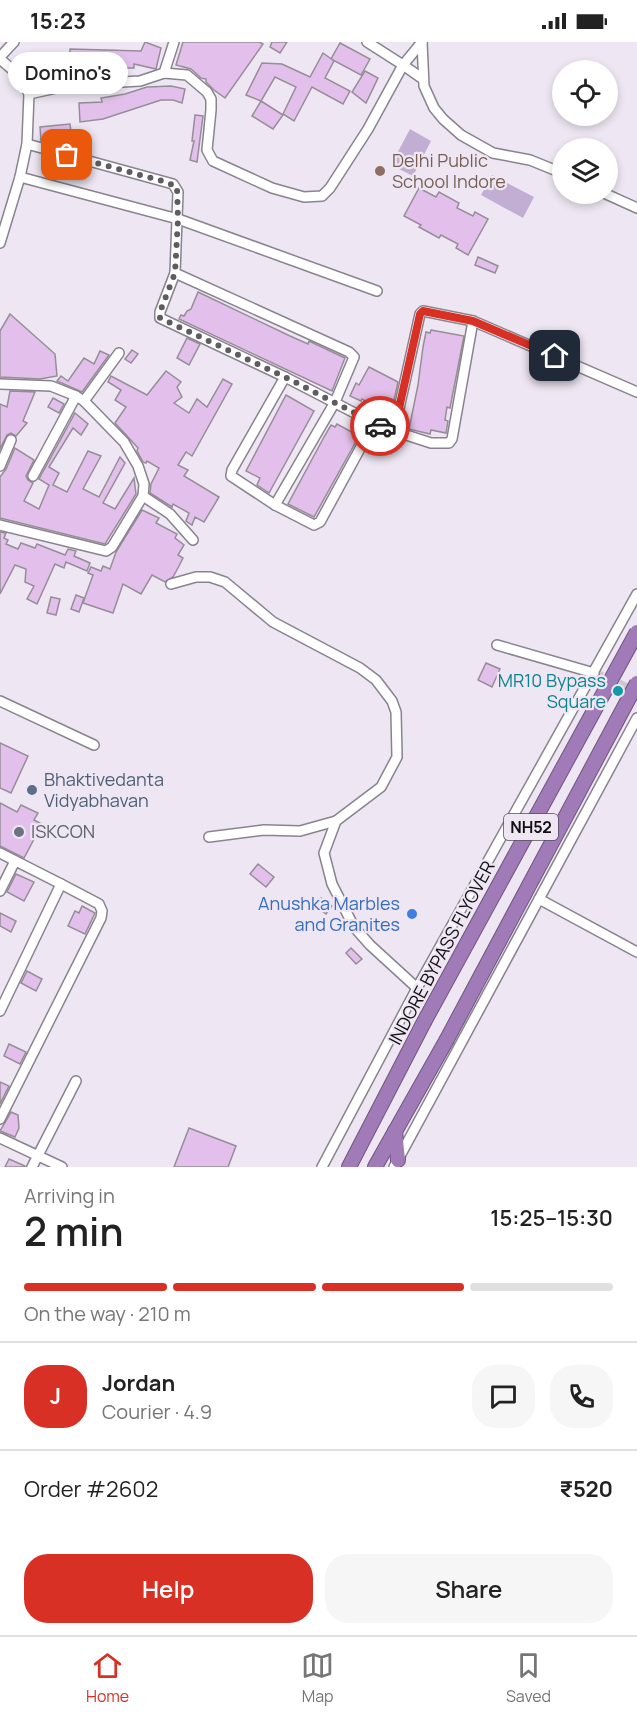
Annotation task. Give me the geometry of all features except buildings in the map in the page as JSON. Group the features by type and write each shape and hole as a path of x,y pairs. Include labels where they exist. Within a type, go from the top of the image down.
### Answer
{"highway":[{"name":"INDORE BYPASS FLYOVER","path":"349,1167 424,1022 637,632"},
{"name":"NH52","path":"375,1167 446,1041 637,683"},
{"path":"395,1131 396,1163"}],"street":[{"path":"0,243 20,177 27,144 29,94 21,77 0,58 14,42"},
{"path":"164,73 174,42"},
{"path":"367,42 423,79"},
{"path":"29,94 70,84 140,81 164,73 187,75 207,92 211,99 207,150 213,161 272,188 304,197 315,197 322,196 330,188 368,129 403,65 422,42"},
{"path":"422,42 424,86 434,108 461,135 493,153 530,160 552,170"},
{"path":"27,144 177,187 175,273 160,312 160,318 394,431 431,443 449,443 452,439 473,321"},
{"path":"20,177 178,219 377,291"},
{"path":"618,199 637,208"},
{"path":"175,273 352,354 354,361 335,402 275,504"},
{"path":"394,431 420,314 426,311 473,321 637,392"},
{"path":"33,476 80,398 119,353"},
{"path":"285,377 231,473 233,478 314,525 319,524 374,423"},
{"path":"0,384 51,386 80,398 124,442 138,466 144,484 143,496 112,547 106,551 0,525"},
{"path":"0,466 11,441"},
{"path":"143,496 170,514 193,540"},
{"path":"171,584 210,577 225,582 273,622 360,668 376,680 392,701 396,711 397,757 381,787 336,821 300,831 264,830 209,837"},
{"path":"322,1167 417,988 637,594"},
{"path":"497,645 594,673"},
{"path":"0,701 94,745"},
{"path":"396,1163 637,718"},
{"path":"336,821 324,853 332,884 354,927 369,945 417,988"},
{"path":"0,853 99,904 102,911 101,918 0,1119"},
{"path":"0,891 15,861"},
{"path":"0,1011 62,884"},
{"path":"539,899 637,952"},
{"path":"32,1167 76,1081"},
{"path":"0,1138 62,1167"}],"shaded area":[{"path":"410,129 431,141 413,176 391,165"},
{"path":"492,175 534,197 523,218 481,195"}],"tunnel":[{"path":"594,673 637,692"}],"way so far":[{"path":"67,155 177,187 175,273 160,312 160,318 285,377 380,426"}],"place":[{"name":"Domino's","path":"67,155"},
{"name":"Delhi Public School Indore","path":"380,171"},
{"name":"MR10 Bypass Square","path":"618,691"},
{"name":"Bhaktivedanta Vidyabhavan","path":"32,790"},
{"name":"ISKCON","path":"19,832"},
{"name":"Anushka Marbles and Granites","path":"412,914"}],"route":[{"path":"380,426 394,431 420,314 423,311 473,321 555,356"}]}
